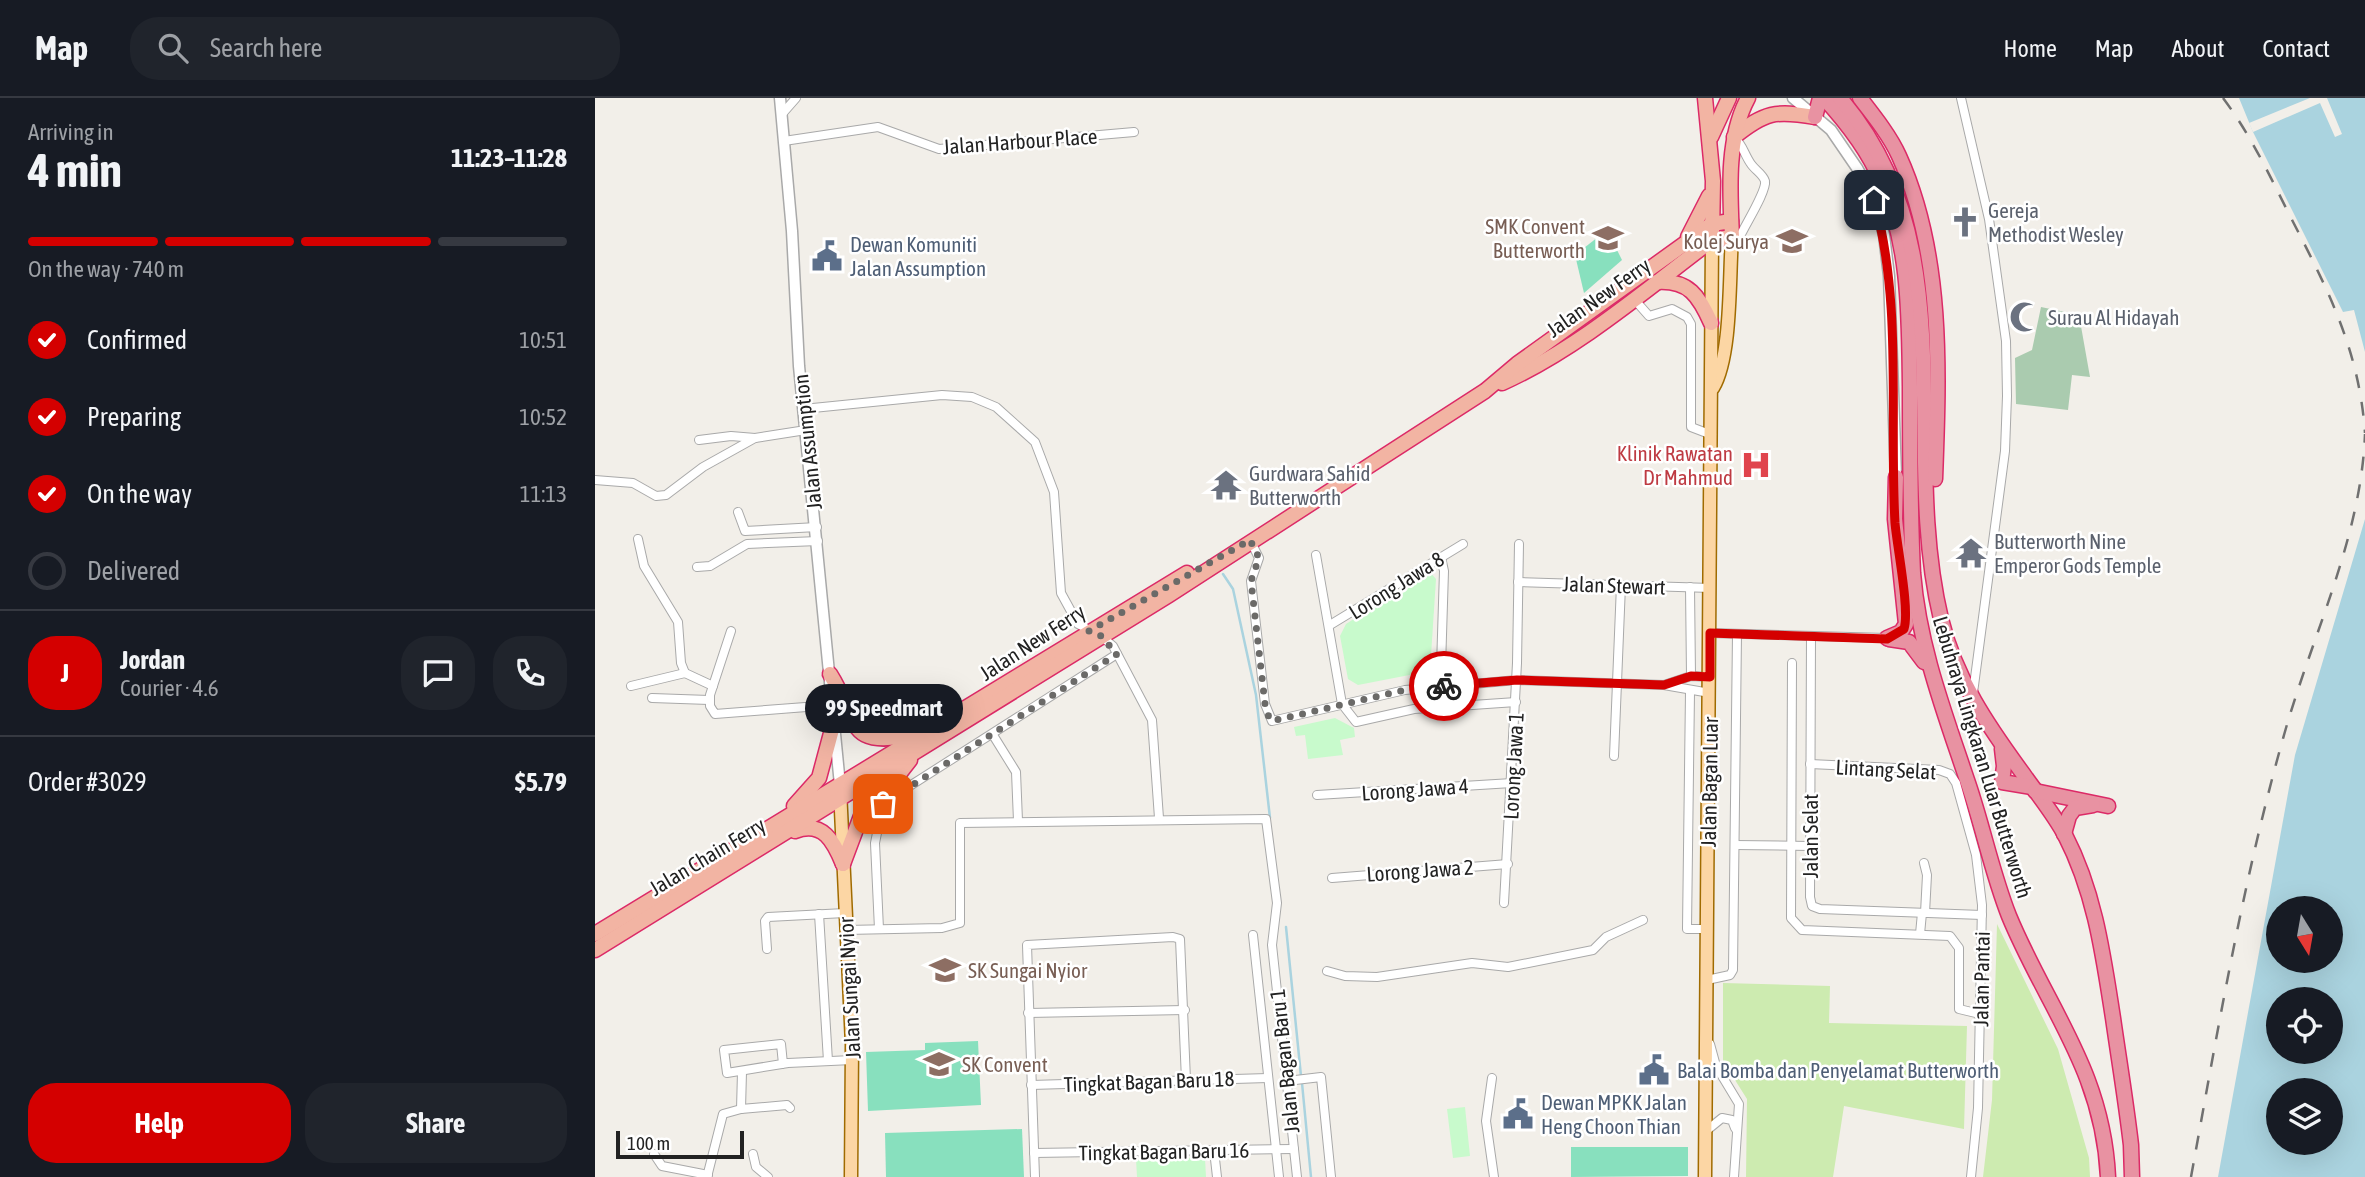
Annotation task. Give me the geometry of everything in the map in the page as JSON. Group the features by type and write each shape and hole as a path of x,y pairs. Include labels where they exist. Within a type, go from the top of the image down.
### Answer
{"highway":[{"path":"1705,98 1713,181 1712,240"},
{"path":"1710,138 1729,98"},
{"path":"1732,237 1734,137 1737,120 1748,98"},
{"path":"1734,137 1758,117 1772,113 1787,112 1815,117 1822,98"},
{"name":"Lebuhraya Lingkaran Luar Butterworth","path":"1822,98 1858,140 1889,200 1915,319 1929,540 1941,620 1956,665 1974,704 2064,834 2087,886 2103,949 2131,1145 2132,1177"},
{"name":"Lebuhraya Lingkaran Luar Butterworth","path":"1840,98 1875,145 1893,179 1915,254 1911,528 1916,608 1932,676 2009,915 2071,1035 2091,1082 2107,1152 2108,1177"},
{"path":"1860,98 1898,154 1915,195 1929,261 1936,331 1936,456 1929,540"},
{"path":"1678,249 1702,215 1713,181"},
{"name":"Jalan New Ferry","path":"840,792 1095,633 1221,562 1250,540 1352,478 1485,391 1517,364 1712,224 1731,221"},
{"name":"Jalan New Ferry","path":"1485,391 1524,373 1634,299 1712,240 1732,237"},
{"path":"1657,282 1671,281 1692,290 1699,297 1711,323"},
{"path":"1896,477 1906,562 1916,608"},
{"path":"1887,639 1901,632 1906,624 1896,530 1896,477"},
{"path":"1887,639 1905,640 1913,645 1932,676"},
{"path":"830,674 848,717 860,732 882,740 926,738"},
{"path":"779,822 819,778 834,722"},
{"path":"843,864 868,802 896,778 926,738"},
{"path":"2000,742 2004,758 2002,782 2108,806 2084,805 2075,808 2069,816 2064,834"},
{"name":"Jalan Chain Ferry","path":"595,934 779,822 840,792"},
{"name":"Jalan Chain Ferry","path":"595,950 773,841 840,792"},
{"path":"773,841 802,828 816,828 831,838 843,864"}],"main road":[{"name":"Jalan Bagan Luar","path":"1713,388 1720,376 1724,355 1732,237"},
{"name":"Jalan Bagan Luar","path":"1705,1177 1713,388 1709,376 1712,240"},
{"name":"Jalan Sungai Nyior","path":"840,792 852,1060 851,1177"}],"street":[{"name":"Jalan Assumption","path":"780,98 803,409 817,527 840,792"},
{"path":"782,114 796,98"},
{"path":"1793,98 1831,130 1857,168 1874,200 1884,235 1896,477"},
{"path":"1961,98 1989,219 2006,369 2005,451 1972,680 1974,704"},
{"name":"Jalan Harbour Place","path":"784,141 878,127 939,149 1134,132"},
{"path":"1730,262 1743,226 1765,187 1764,178 1751,164 1741,144 1734,137"},
{"path":"1634,299 1649,316 1672,309 1687,317 1691,324 1691,427 1693,431 1712,436"},
{"path":"803,409 942,395 972,397 996,407 1035,442 1054,492 1061,593 1071,616 1095,633 1117,654 1152,719 1159,818 960,822 962,919 957,925 942,928 846,930"},
{"path":"699,440 731,436 755,438 806,430"},
{"path":"595,480 633,483 656,496 666,495 703,467 755,438"},
{"path":"738,512 744,531 817,527"},
{"path":"638,539 644,566 678,622 681,663 685,673"},
{"path":"1250,540 1259,558 1251,581 1265,704 1272,721 1405,690 1517,680 1664,685 1710,694"},
{"path":"697,567 710,566 747,544 818,541"},
{"name":"Lorong Jawa 8","path":"1330,625 1463,544"},
{"name":"Lorong Jawa 1","path":"1504,903 1517,680 1519,544"},
{"path":"1316,555 1342,704 1356,722 1414,709 1516,702"},
{"path":"1441,557 1444,572 1441,667"},
{"name":"Jalan Stewart","path":"1518,582 1711,588"},
{"path":"1614,756 1621,585"},
{"path":"1690,587 1691,676"},
{"path":"731,631 709,700 711,710 720,715 832,705"},
{"path":"1710,633 1887,639"},
{"path":"1707,979 1730,975 1733,970 1737,634"},
{"name":"Jalan Selat","path":"1811,636 1809,846 1812,906 1820,909 1982,915"},
{"path":"879,929 875,843 883,803 1117,654"},
{"path":"1792,663 1790,914 1800,928 1947,935 1958,945 1959,1009 1980,1014"},
{"path":"631,686 685,673 713,686"},
{"path":"1664,685 1691,676 1710,677"},
{"path":"1792,687 1811,688"},
{"path":"1690,692 1687,929 1708,929"},
{"path":"652,698 709,700"},
{"path":"993,735 1016,772 1018,821"},
{"name":"Lintang Selat","path":"1810,764 1939,770 1950,774 1957,783"},
{"name":"Lorong Jawa 4","path":"1317,795 1512,783"},
{"name":"Jalan Pantai","path":"1957,783 1976,855 1982,915 1978,1108 1971,1177"},
{"name":"Jalan Bagan Baru 1","path":"1159,818 1266,819 1277,903 1272,945 1297,1177"},
{"path":"1735,845 1809,846"},
{"path":"1920,934 1924,913 1924,863"},
{"name":"Lorong Jawa 2","path":"1332,878 1508,864"},
{"path":"819,914 828,1061"},
{"path":"767,948 765,921 768,917 845,914"},
{"path":"1327,971 1345,976 1377,977 1472,963 1508,967 1593,950 1606,937 1643,920"},
{"name":"Jalan Bagan Baru 1","path":"1253,935 1279,1177"},
{"path":"1035,1177 1027,945 1146,938 1180,939 1187,1080"},
{"path":"1255,947 1272,945"},
{"path":"1028,1013 1185,1010"},
{"path":"1707,1035 1716,1066 1739,1104 1734,1177"},
{"path":"783,1064 781,1044 724,1050 727,1073 783,1064 852,1060"},
{"path":"741,1109 743,1072"},
{"path":"1287,1081 1321,1077 1331,1177"},
{"name":"Tingkat Bagan Baru 18","path":"1031,1085 1268,1078"},
{"path":"1492,1078 1486,1121 1494,1177"},
{"path":"654,1154 662,1166 708,1176 723,1114 741,1109 787,1105 790,1108"},
{"path":"1706,1131 1718,1119 1727,1118 1735,1123 1736,1142"},
{"name":"Tingkat Bagan Baru 16","path":"1034,1153 1294,1149"},
{"path":"1214,1150 1217,1177"},
{"path":"753,1154 756,1167 768,1177"}],"green space":[{"path":"1607,230 1622,260 1584,293 1575,255"},
{"path":"2041,307 2079,315 2090,377 2072,375 2068,410 2016,404 2015,358 2032,350"},
{"path":"1429,571 1436,579 1430,671 1358,685 1348,679 1340,636 1346,624"},
{"path":"1335,718 1354,728 1355,737 1340,740 1343,755 1308,759 1305,735 1296,736 1294,727"},
{"path":"1997,924 2058,1049 2089,1158 2090,1177 1983,1177 1992,1100"},
{"path":"1723,983 1830,986 1829,1023 1967,1026 1964,1129 1844,1106 1833,1177 1746,1177 1747,1099 1723,1061"},
{"path":"978,1041 981,1105 868,1111 866,1052 925,1050 925,1043"},
{"path":"1465,1107 1470,1156 1453,1158 1447,1109"},
{"path":"1022,1129 1024,1177 886,1177 885,1133"},
{"path":"1571,1147 1688,1147 1688,1176 1571,1177"},
{"path":"1205,1158 1206,1177 1137,1177 1136,1159"}],"water":[{"path":"2239,98 2365,98 2365,352 2354,310 2343,312 2253,132"},
{"path":"2365,519 2365,1177 2218,1177 2266,914 2266,973 2343,973 2343,896 2269,896 2295,755"}],"pier":[{"path":"2310,98 2327,98 2342,134 2335,137 2320,103 2253,132 2249,123"}],"waterway":[{"path":"1223,574 1233,589 1256,695 1270,818"},
{"path":"1286,927 1301,1076"},
{"path":"1302,1083 1311,1177"}],"railway":[{"path":"2223,98 2259,154 2328,293 2356,373 2365,433"},
{"path":"2191,1177 2232,955 2256,844 2295,698 2345,549 2362,473 2365,434"}],"way so far":[{"path":"883,804 1117,654 1113,646 1101,636 1089,631 1216,556 1250,540 1257,549 1259,558 1251,581 1265,704 1272,721 1405,690 1444,686"}],"place":[{"name":"Gereja Methodist Wesley","path":"1965,222"},
{"name":"SMK Convent Butterworth","path":"1608,238"},
{"name":"Kolej Surya","path":"1792,241"},
{"name":"Dewan Komuniti Jalan Assumption","path":"827,256"},
{"name":"Surau Al Hidayah","path":"2025,317"},
{"name":"Klinik Rawatan Dr Mahmud","path":"1756,465"},
{"name":"Gurdwara Sahid Butterworth","path":"1226,485"},
{"name":"Butterworth Nine Emperor Gods Temple","path":"1971,553"},
{"name":"99 Speedmart","path":"883,804"},
{"name":"SK Sungai Nyior","path":"945,970"},
{"name":"SK Convent","path":"939,1064"},
{"name":"Balai Bomba dan Penyelamat Butterworth","path":"1654,1070"},
{"name":"Dewan MPKK Jalan Heng Choon Thian","path":"1518,1114"}],"route":[{"path":"1444,686 1517,680 1664,685 1691,676 1710,677 1710,633 1887,639 1904,629 1906,618 1895,519 1889,276 1884,235 1874,200"}]}
